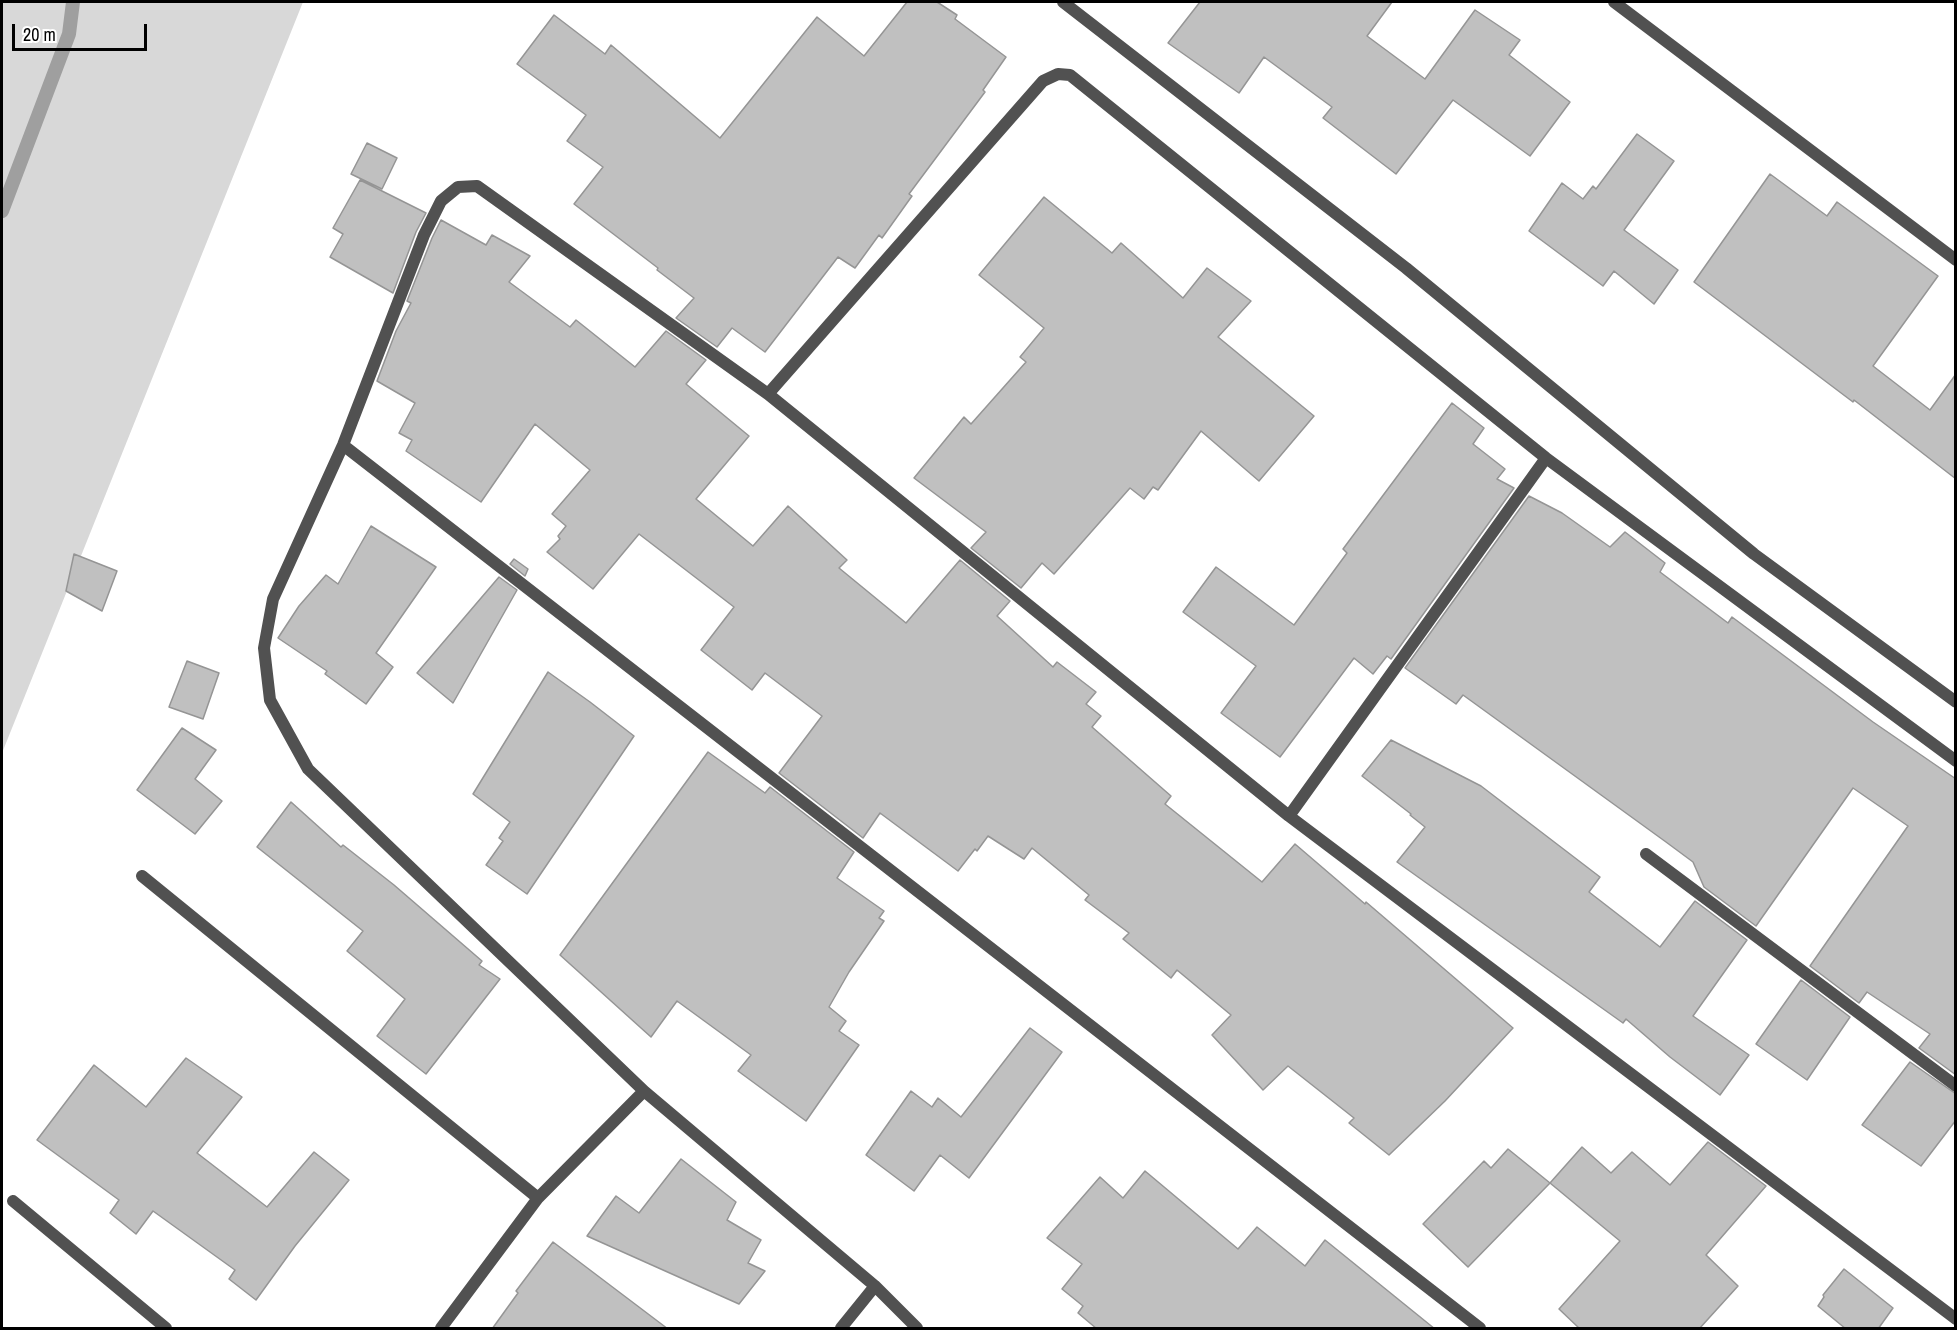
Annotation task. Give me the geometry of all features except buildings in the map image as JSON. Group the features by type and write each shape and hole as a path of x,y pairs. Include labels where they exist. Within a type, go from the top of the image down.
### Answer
{"street":[{"path":"1063,2 1406,268 1754,554 1956,702"},
{"path":"1614,2 1956,260"},
{"path":"768,394 1043,81 1058,74 1070,75 1546,458 1956,761"},
{"path":"917,1329 875,1286 644,1091 308,769 270,700 264,648 273,598 343,446 424,235 441,201 458,187 477,186 768,394 1289,816 1956,1319"},
{"path":"343,446 1480,1329"},
{"path":"1289,816 1546,458"},
{"path":"1646,854 1956,1086"},
{"path":"141,876 538,1198"},
{"path":"441,1329 538,1198 644,1091"},
{"path":"13,1200 166,1329"},
{"path":"841,1329 875,1286"}],"shaded area":[{"path":"2,2 303,2 2,753"}],"waterway":[{"path":"2,211 69,34 73,2"}]}
